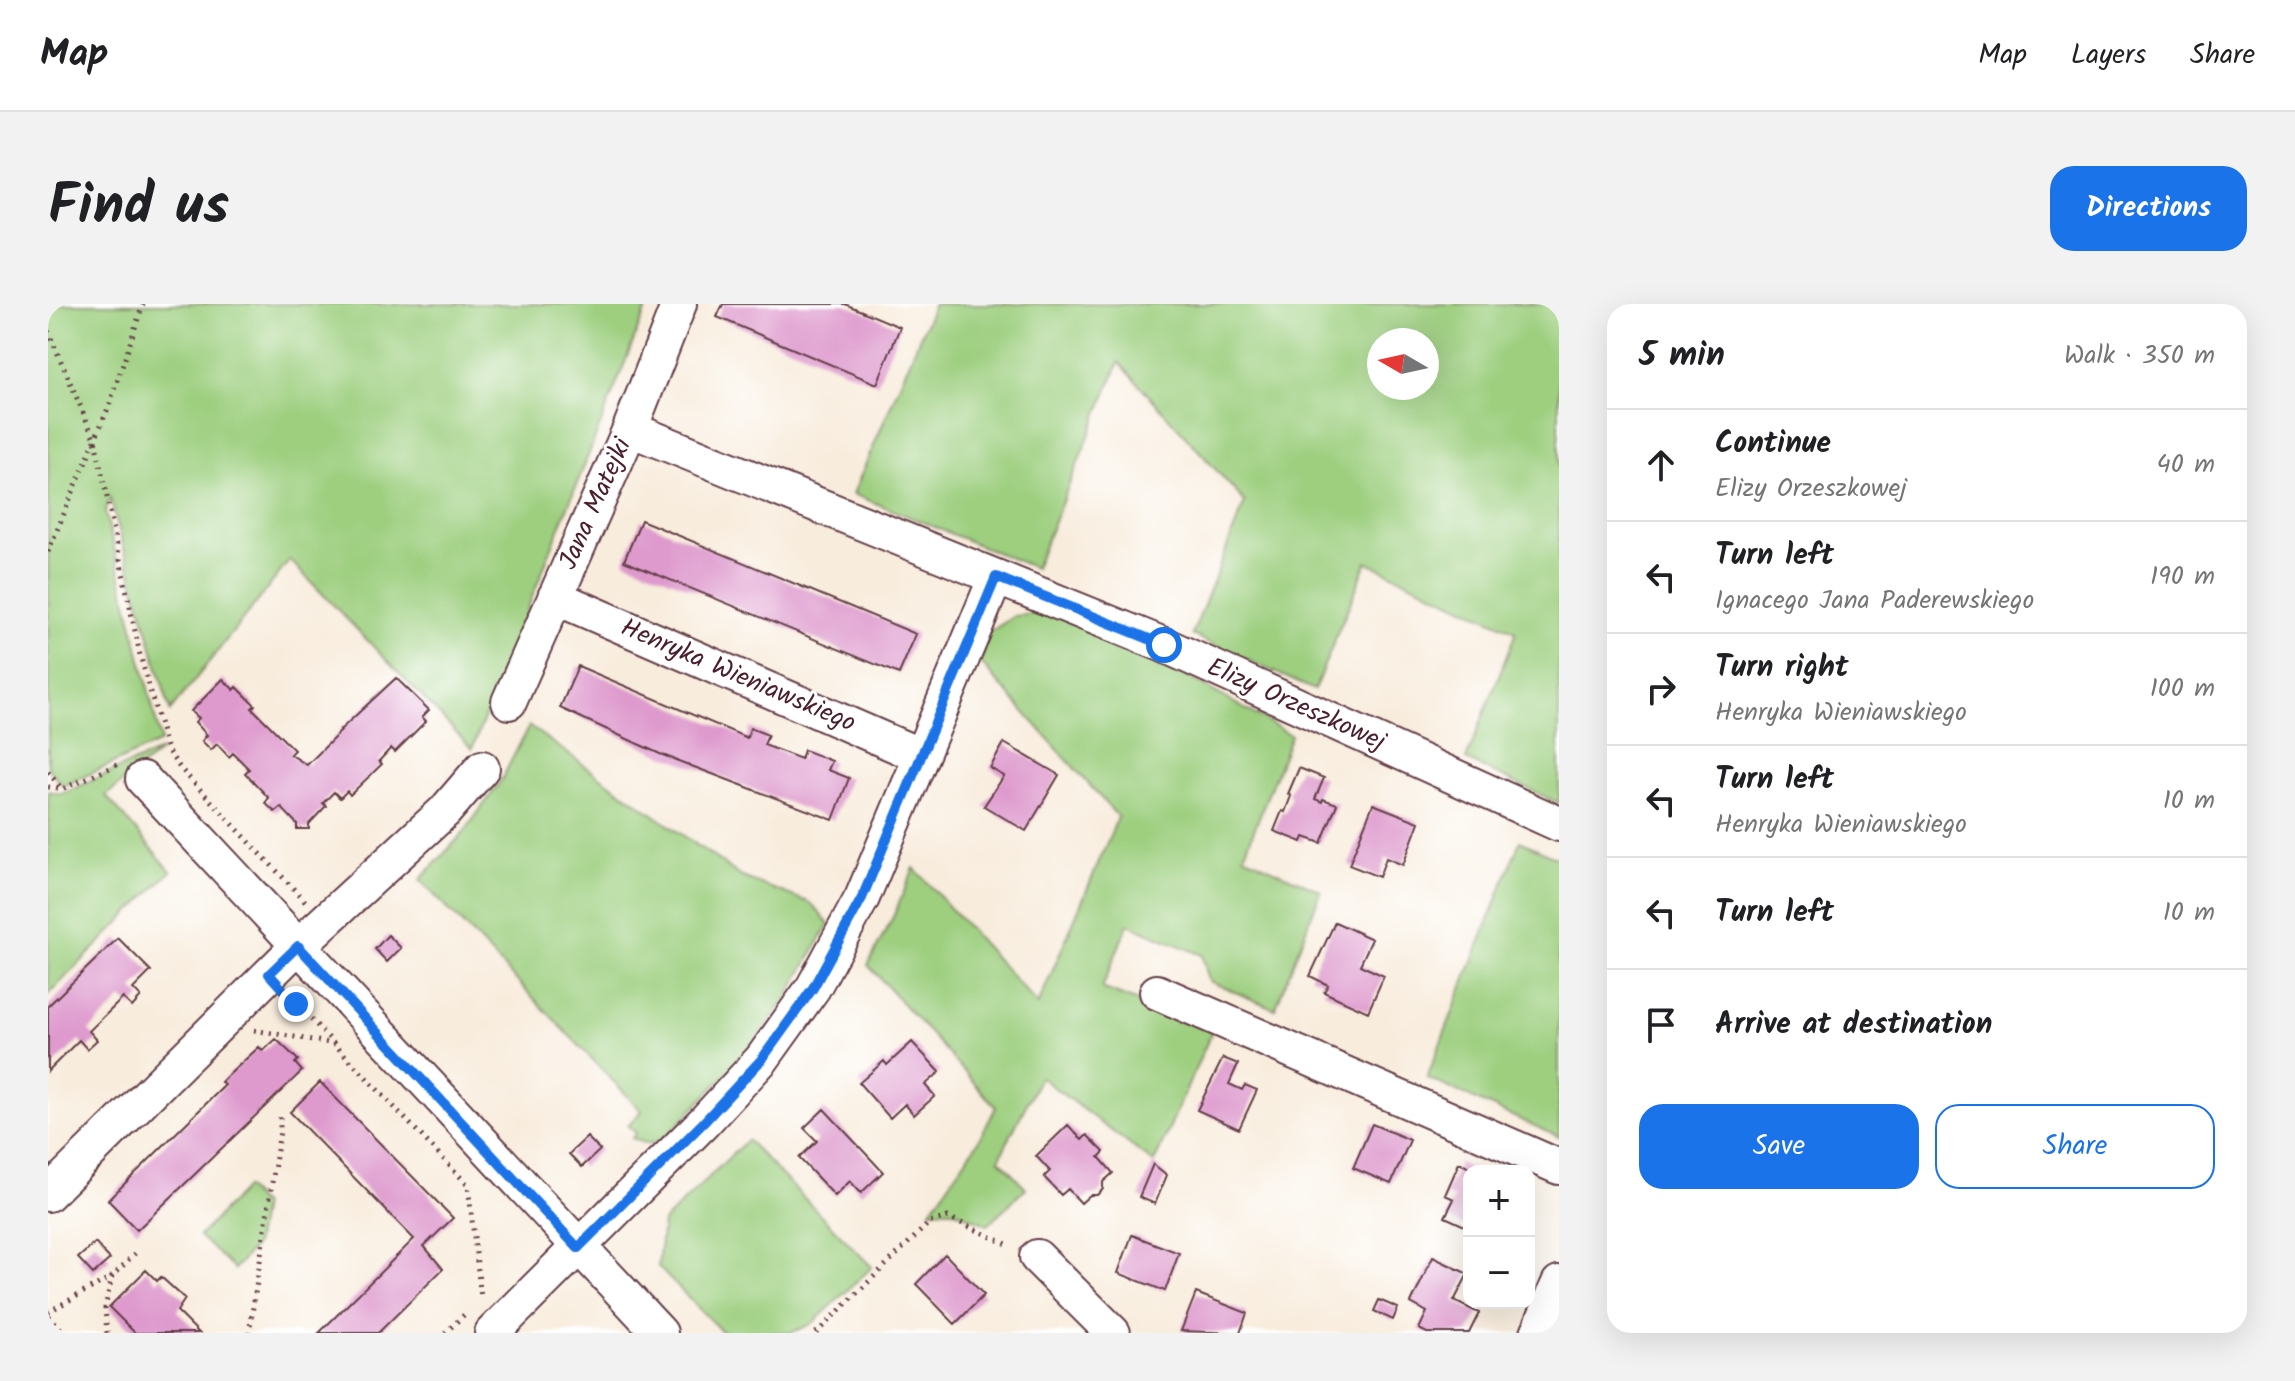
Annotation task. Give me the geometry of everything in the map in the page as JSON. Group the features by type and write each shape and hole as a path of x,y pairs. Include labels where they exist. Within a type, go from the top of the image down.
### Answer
{"street":[{"name":"Jana Matejki","path":"509,702 630,429 679,304"},
{"name":"Elizy Orzeszkowej","path":"630,429 1164,645 1559,824"},
{"path":"492,1333 704,1122 762,1059 813,988 862,898 996,577"},
{"name":"Henryka Wieniawskiego","path":"555,597 921,756"},
{"path":"141,763 298,946 660,1333"},
{"path":"48,1194 298,946 445,811 482,768"},
{"path":"1157,992 1559,1167"},
{"path":"1037,1257 1113,1333"},
{"path":"1538,1333 1559,1283"}],"path":[{"path":"48,552 95,440 143,304"},
{"path":"48,331 95,440 140,655 165,743 180,768 325,922"},
{"path":"48,787 62,789 141,763 165,743"},
{"path":"48,772 62,789"},
{"path":"269,974 468,1185 481,1298"},
{"path":"219,1023 336,1044"},
{"path":"249,1333 280,1117"},
{"path":"816,1333 930,1222 948,1217 1037,1257"},
{"path":"65,1333 48,1314 113,1276 139,1249"},
{"path":"107,1333 105,1308 113,1276"}],"green space":[{"path":"48,304 648,304 472,749 290,560 170,711 110,498 105,511 161,742 63,786 48,768"},
{"path":"934,304 1559,304 1559,803 1466,760 1516,632 1367,562 1314,690 1192,635 1245,502 1119,362 1035,568 853,494"},
{"path":"1053,612 1089,621 1291,735 1244,856 1321,891 1275,1009 1209,981 1202,955 1128,924 1102,988 1212,1031 1154,1163 1040,1077 999,1159 1026,1188 988,1225 953,1210 931,1210 978,1142 996,1107 868,965 914,868 1038,1005 1118,817 977,659 984,636 1014,616"},
{"path":"529,726 742,877 811,903 829,924 787,998 743,1057 664,1139 655,1142 644,1143 632,1138 636,1133 628,1126 642,1111 420,880 465,831 502,779"},
{"path":"162,750 106,796 171,871 48,995 48,791 62,794"},
{"path":"1520,841 1559,859 1559,1137 1427,1078"},
{"path":"747,1140 872,1267 812,1324 790,1333 723,1333 658,1267 663,1222"},
{"path":"245,1188 262,1205 255,1246 234,1269 199,1236"}],"building":[{"path":"723,304 845,304 900,327 877,384 717,317"},
{"path":"641,520 916,634 899,674 624,561"},
{"path":"578,666 747,738 750,728 768,735 764,745 801,759 804,750 832,761 828,770 849,778 833,820 660,754 560,708"},
{"path":"396,678 429,710 422,717 426,721 395,752 391,748 379,761 382,764 350,795 347,791 340,798 334,792 323,803 326,806 309,824 309,829 297,829 297,824 281,807 275,812 265,803 269,798 245,773 249,769 233,753 229,757 217,744 211,750 202,741 207,735 195,722 199,718 191,711 223,679 234,690 237,687 255,705 252,708 294,750 290,754 307,765"},
{"path":"1004,743 1059,775 1026,831 984,806 1004,776 990,768"},
{"path":"1299,768 1324,778 1315,799 1337,804 1321,843 1304,837 1302,842 1274,831 1282,811 1285,812 1291,796 1288,794"},
{"path":"1373,804 1419,822 1403,865 1386,858 1379,877 1349,865"},
{"path":"1335,922 1372,939 1360,965 1384,976 1368,1012 1324,992 1328,985 1310,976"},
{"path":"388,935 401,948 387,962 375,949"},
{"path":"118,938 151,971 133,989 141,997 132,1007 123,998 89,1031 97,1040 87,1049 79,1040 48,1071 48,1006"},
{"path":"276,1039 298,1060 295,1063 302,1071 137,1230 108,1200 225,1085 221,1082 259,1047 263,1051"},
{"path":"912,1042 940,1072 925,1085 935,1096 914,1115 905,1104 890,1118 859,1083 884,1061 887,1065"},
{"path":"1223,1058 1238,1064 1229,1084 1242,1090 1245,1085 1257,1090 1239,1129 1197,1110"},
{"path":"320,1082 453,1218 424,1246 443,1269 378,1333 319,1333 414,1239 290,1112"},
{"path":"824,1109 883,1172 861,1193 850,1181 835,1196 799,1158 817,1141 804,1128"},
{"path":"1372,1124 1410,1140 1391,1184 1353,1168"},
{"path":"1068,1125 1082,1140 1087,1135 1104,1152 1099,1157 1113,1173 1103,1182 1103,1189 1097,1195 1090,1195 1081,1203 1068,1189 1061,1195 1044,1177 1050,1171 1036,1156"},
{"path":"587,1137 600,1150 582,1167 569,1154"},
{"path":"1459,1163 1464,1165 1463,1225 1445,1217 1454,1199 1445,1195"},
{"path":"1153,1164 1167,1175 1155,1204 1139,1197"},
{"path":"1132,1235 1179,1253 1165,1291 1118,1273"},
{"path":"95,1243 110,1259 93,1274 78,1258"},
{"path":"945,1254 984,1295 955,1324 916,1284"},
{"path":"1433,1257 1463,1272 1463,1284 1454,1301 1463,1305 1463,1309 1479,1313 1469,1333 1427,1333 1419,1329 1427,1312 1411,1303"},
{"path":"146,1270 157,1281 161,1277 185,1299 177,1311 199,1333 135,1333 109,1307"},
{"path":"1196,1293 1247,1313 1240,1333 1181,1331"},
{"path":"1379,1300 1398,1308 1393,1320 1374,1311"}],"route":[{"path":"296,1004 269,974 298,946 578,1248 762,1059 813,988 862,898 996,577 1164,645"}]}
